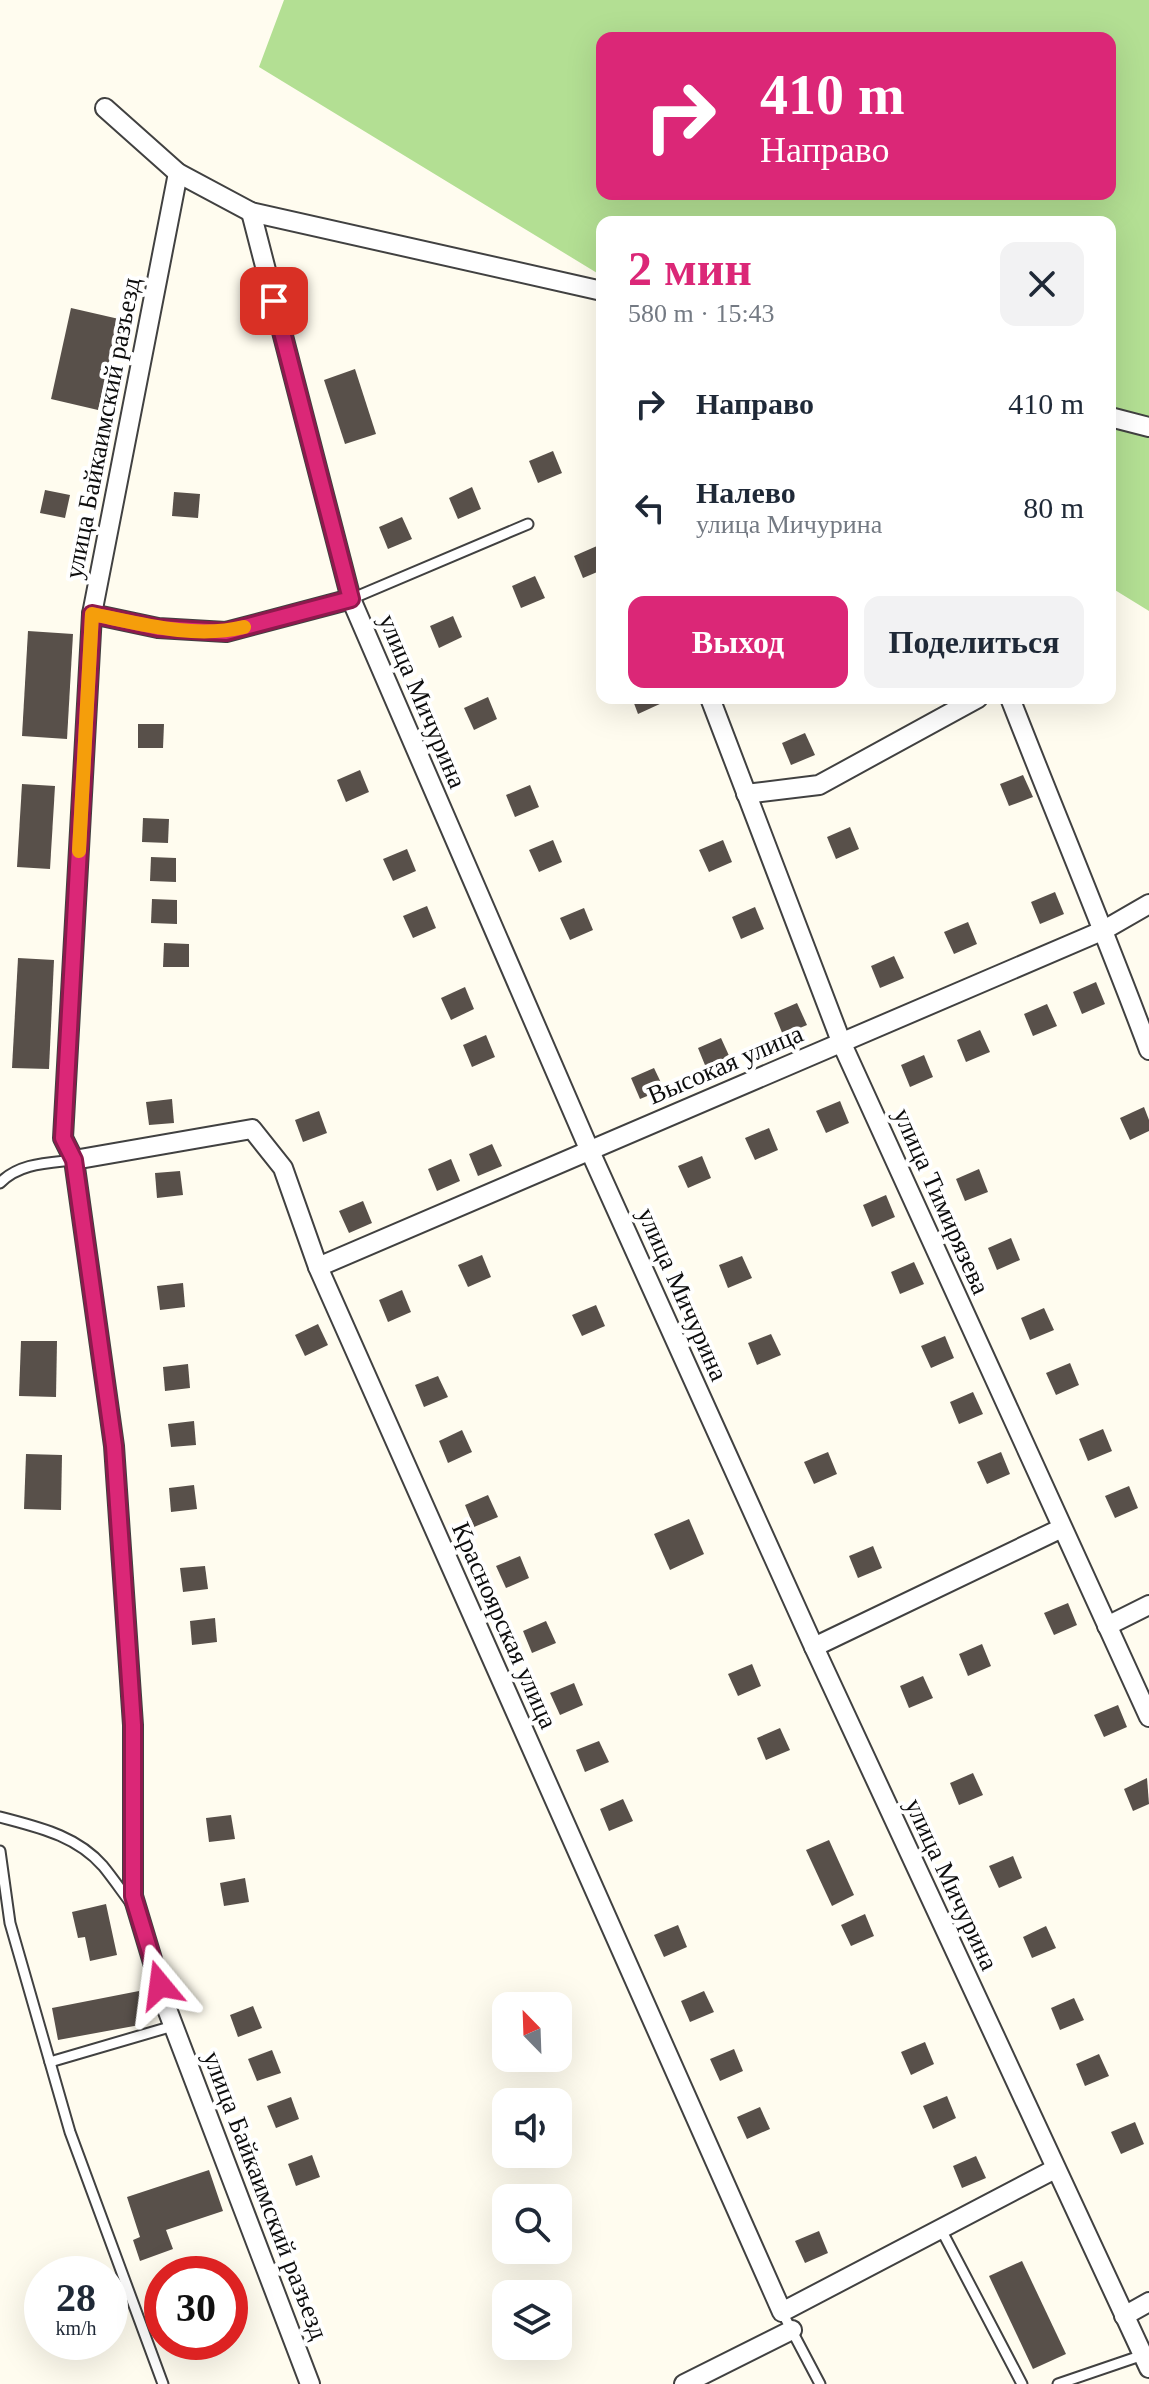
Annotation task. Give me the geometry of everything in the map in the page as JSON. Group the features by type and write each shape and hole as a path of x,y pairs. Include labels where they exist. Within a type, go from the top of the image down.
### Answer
{"street":[{"path":"105,108 178,173 251,212 596,290"},
{"name":"улица Байкаимский разъезд","path":"178,173 92,614 63,1138 74,1160 114,1446 133,1725 133,1896 174,2026 310,2384"},
{"name":"улица Мичурина","path":"251,212 351,599 589,1149 814,1647 1146,2362"},
{"path":"1116,419 1149,427"},
{"path":"92,614 158,628 226,632 351,599"},
{"name":"улица Тимирязева","path":"712,704 842,1044 1149,1717"},
{"path":"746,794 819,785 967,704"},
{"path":"1012,704 1149,1050"},
{"name":"Высокая улица","path":"318,1267 1104,930 1149,904"},
{"name":"Красноярская улица","path":"74,1160 252,1129 283,1168 318,1267 782,2312"},
{"path":"814,1647 1062,1528"},
{"path":"1107,1626 1149,1605"},
{"path":"782,2312 1055,2169"},
{"path":"1124,2316 1149,2302"},
{"path":"684,2384 792,2330"}],"lane":[{"path":"351,599 528,524"},
{"path":"0,1183 19,1169 39,1163 74,1160"},
{"path":"0,1817 52,1831 82,1847 101,1864 139,1914"},
{"path":"0,1851 10,1923 70,2132 163,2384"},
{"path":"50,2062 174,2026"},
{"path":"945,2237 1022,2384"},
{"path":"782,2312 820,2384"},
{"path":"1058,2384 1146,2362"}],"green space":[{"path":"284,0 1149,0 1149,611 1116,591 1116,216 596,216 596,272 259,67"}],"building":[{"path":"71,308 119,319 98,410 51,399"},
{"path":"355,369 376,434 345,444 324,380"},
{"path":"553,451 562,473 538,483 529,461"},
{"path":"472,487 481,509 458,519 449,498"},
{"path":"45,490 70,495 65,518 40,513"},
{"path":"174,492 200,494 198,518 172,516"},
{"path":"402,517 412,539 388,549 379,527"},
{"path":"596,546 596,573 583,578 574,556"},
{"path":"535,576 545,598 521,608 512,586"},
{"path":"453,616 462,637 439,648 430,626"},
{"path":"28,631 73,634 67,739 22,736"},
{"path":"488,697 497,719 474,730 464,708"},
{"path":"634,704 660,704 638,714"},
{"path":"138,724 164,724 163,748 138,748"},
{"path":"805,733 815,755 791,765 782,743"},
{"path":"360,770 369,792 346,802 337,780"},
{"path":"1023,775 1033,797 1009,806 1000,784"},
{"path":"22,784 55,786 50,869 17,867"},
{"path":"530,785 539,807 515,817 506,795"},
{"path":"143,818 169,819 168,843 142,842"},
{"path":"850,827 859,849 836,859 827,837"},
{"path":"553,840 562,862 539,872 529,850"},
{"path":"723,840 732,862 709,872 699,850"},
{"path":"407,849 416,871 393,881 383,859"},
{"path":"151,857 176,858 176,882 150,881"},
{"path":"1055,892 1064,914 1040,924 1031,902"},
{"path":"152,899 177,900 177,924 151,923"},
{"path":"427,906 436,928 413,938 403,916"},
{"path":"755,907 764,929 741,939 732,917"},
{"path":"584,908 593,930 570,940 560,918"},
{"path":"968,922 977,944 954,954 944,932"},
{"path":"164,943 189,944 189,967 163,967"},
{"path":"894,956 904,978 880,988 871,966"},
{"path":"18,958 54,960 49,1069 12,1068"},
{"path":"1096,982 1105,1004 1082,1014 1073,992"},
{"path":"465,987 474,1009 451,1020 441,998"},
{"path":"797,1003 807,1025 783,1035 774,1013"},
{"path":"1047,1004 1057,1026 1033,1036 1024,1014"},
{"path":"980,1030 990,1052 966,1062 957,1040"},
{"path":"486,1035 495,1057 472,1067 463,1045"},
{"path":"721,1038 731,1060 707,1070 698,1048"},
{"path":"924,1055 933,1077 910,1087 901,1065"},
{"path":"654,1068 664,1089 640,1099 631,1078"},
{"path":"172,1099 174,1123 149,1125 146,1102"},
{"path":"840,1101 849,1123 826,1133 816,1111"},
{"path":"1144,1107 1149,1131 1130,1140 1120,1118"},
{"path":"319,1111 327,1133 303,1142 295,1120"},
{"path":"769,1128 778,1150 755,1160 745,1138"},
{"path":"492,1144 502,1166 478,1176 469,1154"},
{"path":"702,1156 711,1178 688,1188 678,1166"},
{"path":"451,1159 460,1181 437,1191 428,1169"},
{"path":"979,1169 988,1192 965,1201 956,1179"},
{"path":"180,1171 183,1195 157,1198 155,1173"},
{"path":"886,1195 895,1217 872,1227 863,1205"},
{"path":"363,1201 372,1223 349,1233 339,1211"},
{"path":"1011,1238 1020,1260 997,1270 988,1248"},
{"path":"482,1255 491,1277 468,1287 458,1265"},
{"path":"742,1256 752,1278 728,1288 719,1265"},
{"path":"914,1262 924,1284 900,1294 891,1272"},
{"path":"183,1283 185,1307 160,1310 157,1286"},
{"path":"402,1290 411,1312 388,1322 379,1300"},
{"path":"596,1305 605,1326 582,1336 572,1315"},
{"path":"1044,1308 1054,1330 1030,1340 1021,1318"},
{"path":"318,1324 328,1345 305,1356 295,1335"},
{"path":"771,1334 781,1355 757,1365 748,1343"},
{"path":"945,1336 954,1358 931,1368 921,1346"},
{"path":"21,1341 57,1341 56,1397 19,1396"},
{"path":"1070,1363 1079,1385 1056,1395 1046,1373"},
{"path":"188,1364 190,1388 165,1391 163,1367"},
{"path":"438,1376 448,1397 424,1407 415,1385"},
{"path":"973,1392 983,1414 959,1424 950,1402"},
{"path":"194,1421 196,1445 171,1447 168,1424"},
{"path":"1103,1429 1112,1451 1088,1461 1079,1439"},
{"path":"462,1430 472,1452 448,1463 439,1441"},
{"path":"828,1452 837,1474 814,1484 804,1462"},
{"path":"1001,1452 1010,1474 987,1484 977,1462"},
{"path":"26,1454 62,1455 61,1510 24,1509"},
{"path":"194,1485 197,1509 171,1512 169,1488"},
{"path":"1129,1486 1138,1508 1115,1518 1105,1496"},
{"path":"488,1495 498,1517 474,1527 465,1505"},
{"path":"689,1519 704,1554 670,1570 654,1534"},
{"path":"873,1546 882,1568 858,1578 849,1556"},
{"path":"520,1556 529,1578 506,1588 496,1566"},
{"path":"205,1566 208,1589 183,1592 180,1568"},
{"path":"1068,1603 1077,1625 1054,1635 1044,1613"},
{"path":"215,1618 217,1642 192,1645 190,1621"},
{"path":"546,1621 556,1643 532,1653 523,1631"},
{"path":"982,1644 991,1666 968,1676 959,1654"},
{"path":"752,1664 761,1686 738,1696 728,1674"},
{"path":"923,1676 933,1698 909,1708 900,1686"},
{"path":"574,1683 583,1705 560,1715 550,1693"},
{"path":"1118,1705 1127,1727 1104,1737 1094,1715"},
{"path":"780,1728 790,1750 766,1760 757,1738"},
{"path":"599,1741 609,1762 585,1772 576,1750"},
{"path":"973,1773 983,1795 959,1805 950,1783"},
{"path":"1147,1778 1149,1804 1133,1811 1124,1789"},
{"path":"623,1799 633,1821 609,1831 600,1809"},
{"path":"231,1815 235,1839 209,1842 206,1818"},
{"path":"829,1840 854,1895 832,1906 806,1850"},
{"path":"1013,1856 1022,1878 999,1888 989,1866"},
{"path":"245,1878 249,1902 224,1906 220,1883"},
{"path":"106,1904 117,1955 90,1961 85,1937 78,1938 72,1912"},
{"path":"865,1914 874,1936 851,1946 841,1925"},
{"path":"678,1925 687,1947 664,1957 654,1935"},
{"path":"1046,1926 1056,1948 1032,1958 1023,1937"},
{"path":"139,1991 145,2024 58,2040 52,2008"},
{"path":"704,1991 714,2012 690,2022 681,2001"},
{"path":"1074,1998 1084,2020 1060,2030 1051,2008"},
{"path":"253,2006 262,2028 238,2037 230,2015"},
{"path":"925,2042 934,2064 911,2075 901,2052"},
{"path":"734,2049 743,2071 720,2081 710,2059"},
{"path":"272,2050 281,2073 257,2081 248,2059"},
{"path":"1099,2054 1109,2076 1085,2086 1076,2064"},
{"path":"947,2096 956,2118 933,2129 923,2106"},
{"path":"291,2097 299,2119 276,2128 267,2106"},
{"path":"760,2107 770,2129 747,2139 737,2117"},
{"path":"1135,2122 1144,2144 1121,2154 1111,2132"},
{"path":"312,2155 320,2177 296,2186 288,2164"},
{"path":"976,2156 986,2178 962,2188 953,2166"},
{"path":"209,2170 223,2211 166,2230 173,2249 144,2256 140,2261 133,2240 140,2237 127,2197"},
{"path":"819,2231 828,2253 805,2263 795,2241"},
{"path":"1022,2261 1066,2354 1033,2369 989,2276"}],"slow traffic":[{"path":"79,851 92,614 158,628 226,632 244,627"}],"route":[{"path":"160,1985 133,1896 133,1725 114,1446 74,1160 63,1138 92,614 158,628 226,632 351,599 274,301"}]}
